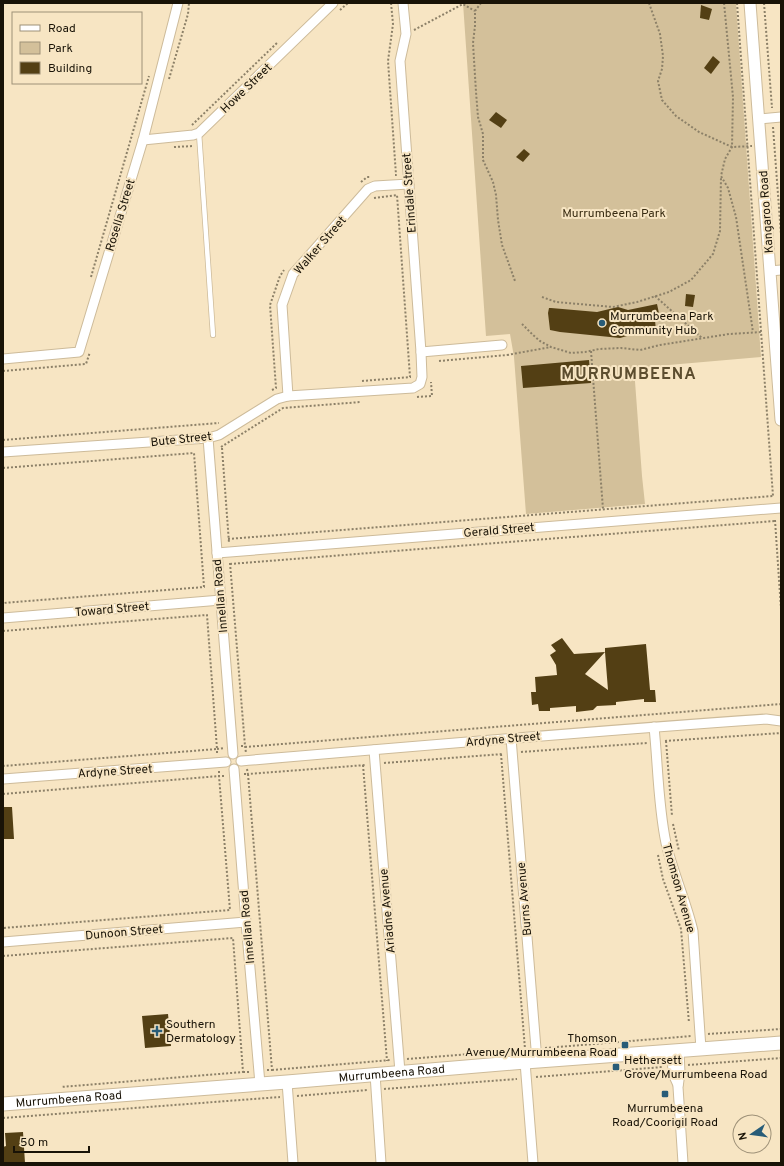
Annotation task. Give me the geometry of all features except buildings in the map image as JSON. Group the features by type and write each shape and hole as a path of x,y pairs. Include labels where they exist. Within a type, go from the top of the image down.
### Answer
{"main road":[{"name":"Murrumbeena Road","path":"3,1104 259,1078 287,1082 400,1072 529,1057 675,1051 781,1043"}],"street":[{"name":"Rosella Street","path":"3,359 79,352 143,140 178,3"},
{"name":"Howe Street","path":"199,133 333,3"},
{"name":"Erindale Street","path":"403,3 411,33 400,61 421,352 422,377 420,384"},
{"name":"Kangaroo Road","path":"750,3 761,145 775,271 771,289 781,420"},
{"path":"759,119 781,117"},
{"path":"143,140 193,135 199,133"},
{"name":"Walker Street","path":"288,396 282,305 293,274 368,190 375,186 409,184"},
{"path":"421,352 502,345"},
{"name":"Bute Street","path":"3,452 208,438 219,435 277,399 288,396 413,388 420,384"},
{"name":"Innellan Road","path":"208,438 233,754"},
{"name":"Gerald Street","path":"217,553 777,508"},
{"name":"Toward Street","path":"3,618 221,600"},
{"name":"Ardyne Street","path":"241,760 766,719 781,715"},
{"name":"Ardyne Street","path":"766,719 781,721"},
{"name":"Thomson Avenue","path":"654,727 662,820 666,842 673,870 689,914 693,931 701,1049"},
{"name":"Burns Avenue","path":"511,738 529,1057 527,1078 533,1163"},
{"name":"Ariadne Avenue","path":"374,750 400,1072"},
{"path":"233,754 239,756 241,760 240,765 235,772 226,762 228,757 233,754"},
{"name":"Ardyne Street","path":"3,779 226,762"},
{"name":"Innellan Road","path":"235,772 259,1078"},
{"name":"Dunoon Street","path":"3,942 246,922"},
{"path":"675,1051 674,1074 678,1086 684,1163"},
{"path":"375,1074 381,1163"},
{"path":"287,1082 293,1163"}],"lane":[{"path":"199,133 213,335"}],"path":[{"path":"337,14 348,3"},
{"path":"389,175 396,175 388,61 393,24 391,3"},
{"path":"481,3 475,10 473,44 474,71 478,117 482,134 483,160 494,182 502,245 515,281"},
{"path":"649,3 660,34 663,56 662,69 658,81 662,100 676,116 699,132 732,147 761,145"},
{"path":"542,297 556,302 613,307 637,302 669,292 691,280 713,254 720,232 721,176 726,159 732,147 733,97 724,3"},
{"path":"737,3 773,496 777,508 775,521 781,609"},
{"path":"411,33 463,4 475,10"},
{"path":"191,126 282,38"},
{"path":"90,278 149,74"},
{"path":"172,148 196,146 200,144"},
{"path":"358,186 362,180 367,177 374,176"},
{"path":"522,324 540,341 551,347 571,352 621,348 640,350 702,338 753,332 736,217 728,188 721,176"},
{"path":"370,203 374,198 397,195 410,377"},
{"path":"270,392 276,388 270,305 280,276 288,265"},
{"path":"758,290 771,289"},
{"path":"656,296 702,338"},
{"path":"502,345 507,355"},
{"path":"437,361 507,355 551,347"},
{"path":"3,371 86,364 91,350"},
{"path":"591,351 604,521"},
{"path":"416,397 432,396 431,375"},
{"path":"209,452 222,447 283,408 361,402"},
{"path":"3,440 220,423"},
{"path":"222,447 245,746 781,704"},
{"path":"3,468 194,453 204,587 3,603"},
{"path":"228,539 773,496"},
{"path":"230,564 775,521"},
{"path":"3,631 207,615 217,749 3,766"},
{"path":"501,754 529,1057"},
{"path":"364,765 387,1060"},
{"path":"3,794 219,776 235,772 248,774 272,1070 259,1078 244,1072 57,1087"},
{"path":"3,928 230,910 219,776"},
{"path":"657,849 663,879 681,929 689,1028"},
{"path":"3,956 233,938 244,1072"},
{"path":"683,1066 781,1058"},
{"path":"3,1118 667,1067"}],"green space":[{"name":"Murrumbeena Park","path":"463,3 736,3 761,357 634,368 645,504 526,514 514,357 510,334 486,336"}],"place":[{"name":"Murrumbeena Park Community Hub","path":"602,323"},
{"name":"Southern Dermatology","path":"157,1031"},
{"name":"Thomson Avenue/Murrumbeena Road","path":"625,1045"},
{"name":"Hethersett Grove/Murrumbeena Road","path":"616,1067"},
{"name":"Murrumbeena Road/Coorigil Road","path":"665,1094"}],"district":[{"name":"MURRUMBEENA","path":"629,373"}]}
